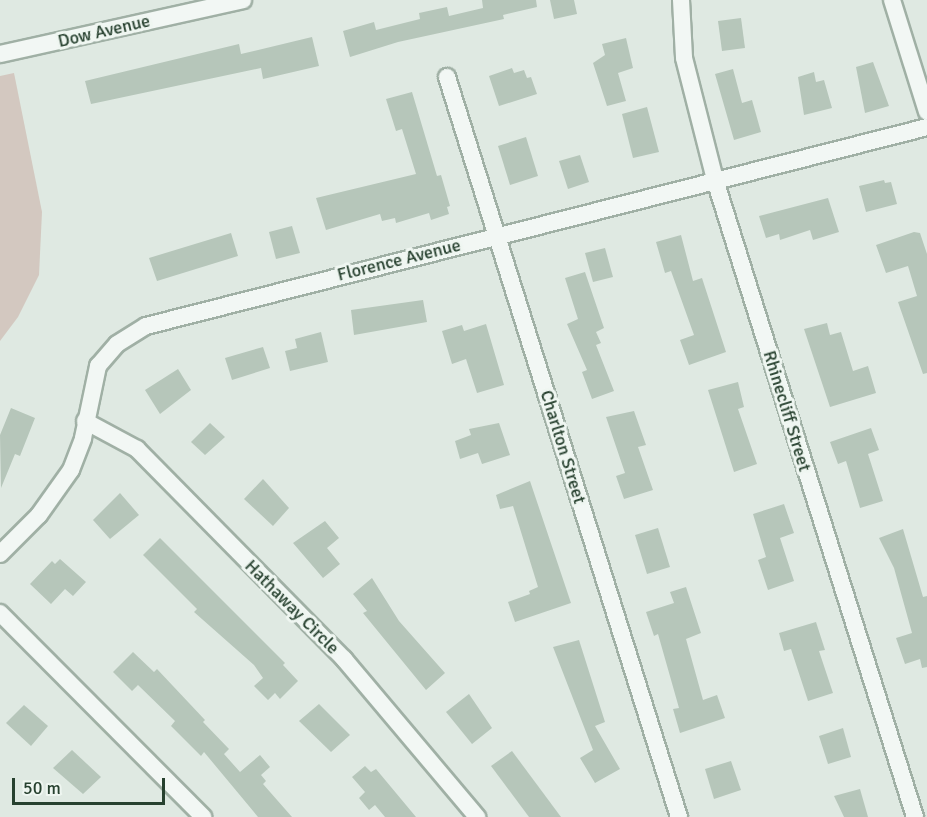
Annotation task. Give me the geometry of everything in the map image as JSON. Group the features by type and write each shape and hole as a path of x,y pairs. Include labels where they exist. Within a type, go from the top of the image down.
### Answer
{"street":[{"name":"Dow Avenue","path":"0,54 243,0"},
{"name":"Rhinecliff Street","path":"681,0 686,66 715,180 915,817"},
{"path":"892,0 927,112"},
{"name":"Charlton Street","path":"447,77 679,817"},
{"name":"Florence Avenue","path":"0,554 39,515 71,471 86,421 98,366 117,344 146,326 927,127"},
{"name":"Hathaway Circle","path":"86,421 122,438 153,466 344,659 477,817"},
{"path":"0,613 203,817"}],"shaded area":[{"path":"14,73 42,212 39,275 18,317 0,341 0,76"}],"building":[{"path":"482,0 536,0 537,7 503,15 504,19 398,42 350,57 343,31 374,22 376,30 420,19 419,13 447,7 449,16 483,8"},
{"path":"550,0 574,0 577,14 554,19"},
{"path":"741,18 745,48 722,51 718,21"},
{"path":"312,37 319,66 263,79 261,68 91,104 85,81 239,44 241,54"},
{"path":"626,38 633,68 618,73 626,101 607,106 593,63 605,55 602,44"},
{"path":"873,62 889,106 865,113 856,67"},
{"path":"512,68 514,73 524,70 527,78 531,77 537,94 499,106 489,76"},
{"path":"733,69 742,103 752,100 761,132 734,140 715,74"},
{"path":"814,72 816,82 824,80 832,108 804,115 798,77"},
{"path":"412,92 437,176 441,175 450,206 447,207 449,214 431,220 429,213 396,223 395,218 382,221 380,214 326,230 316,198 416,174 402,129 396,131 386,99"},
{"path":"647,107 659,152 633,158 622,114"},
{"path":"526,137 538,176 510,185 498,146"},
{"path":"580,155 589,182 568,189 559,161"},
{"path":"884,180 885,183 891,182 897,204 866,212 859,186"},
{"path":"828,198 839,232 813,240 810,230 780,240 779,234 766,238 759,216"},
{"path":"292,226 300,253 276,259 269,232"},
{"path":"914,232 920,233 927,254 927,373 923,374 898,302 917,296 908,266 886,273 876,245"},
{"path":"231,233 238,256 157,281 149,258"},
{"path":"681,235 693,281 702,278 726,352 689,365 680,340 694,335 671,271 665,273 656,242"},
{"path":"605,248 613,277 593,282 585,253"},
{"path":"585,272 604,328 596,332 601,343 596,345 614,391 592,399 582,372 587,370 567,324 578,319 565,278"},
{"path":"423,300 427,322 354,335 351,310"},
{"path":"827,323 830,335 841,332 853,371 868,366 876,393 830,407 804,329"},
{"path":"486,324 504,385 477,393 466,359 452,364 442,331 462,325 464,331"},
{"path":"321,332 328,362 290,371 285,351 297,348 295,339"},
{"path":"263,347 270,368 232,380 225,358"},
{"path":"178,369 191,390 160,414 145,390"},
{"path":"738,382 744,407 738,409 757,464 734,472 708,390"},
{"path":"11,408 35,418 20,456 15,454 1,488 0,435"},
{"path":"634,411 646,445 638,447 653,490 624,499 616,476 625,473 606,417"},
{"path":"210,423 225,437 205,455 191,442"},
{"path":"499,423 510,455 482,464 478,453 460,459 455,441 471,435 469,429"},
{"path":"871,428 879,450 868,454 883,501 860,508 846,461 838,464 830,442"},
{"path":"263,479 289,508 273,526 244,499"},
{"path":"530,481 571,603 515,622 508,602 530,594 529,591 538,587 513,506 500,509 496,495"},
{"path":"120,493 139,515 110,539 93,520"},
{"path":"784,504 794,533 780,538 794,581 768,590 758,560 766,557 753,514"},
{"path":"325,521 339,538 327,548 340,564 323,578 293,543"},
{"path":"658,528 670,567 647,574 635,535"},
{"path":"903,529 923,597 927,596 927,667 922,668 920,659 905,664 896,638 912,633 894,568 879,538"},
{"path":"160,538 285,663 283,665 298,681 280,699 275,693 268,700 254,686 263,678 254,665 194,612 197,609 143,555"},
{"path":"60,559 86,582 73,596 65,589 51,604 30,584 52,561 55,564"},
{"path":"372,578 399,621 445,673 426,690 363,613 367,611 353,594"},
{"path":"686,587 701,633 686,639 703,700 717,695 725,718 680,733 673,709 679,708 658,634 654,636 646,612 674,603 670,592"},
{"path":"816,622 825,650 819,651 833,693 808,701 791,649 784,651 779,633"},
{"path":"579,640 605,722 595,726 620,769 595,783 580,758 593,750 553,647"},
{"path":"133,652 154,672 157,669 205,720 203,722 229,749 224,754 240,772 260,755 270,767 261,775 266,781 263,784 292,817 258,817 204,752 201,756 171,726 175,721 138,685 132,691 113,672"},
{"path":"469,694 492,728 472,744 446,712"},
{"path":"319,704 350,735 331,752 299,721"},
{"path":"24,705 48,726 31,746 6,723"},
{"path":"843,728 851,757 828,764 819,736"},
{"path":"72,750 101,777 83,794 53,768"},
{"path":"512,751 561,817 529,817 491,766"},
{"path":"731,761 741,790 714,799 705,769"},
{"path":"365,766 371,772 376,769 416,817 385,817 375,805 369,810 359,798 365,792 352,777"},
{"path":"860,789 868,817 844,817 834,796"}]}
